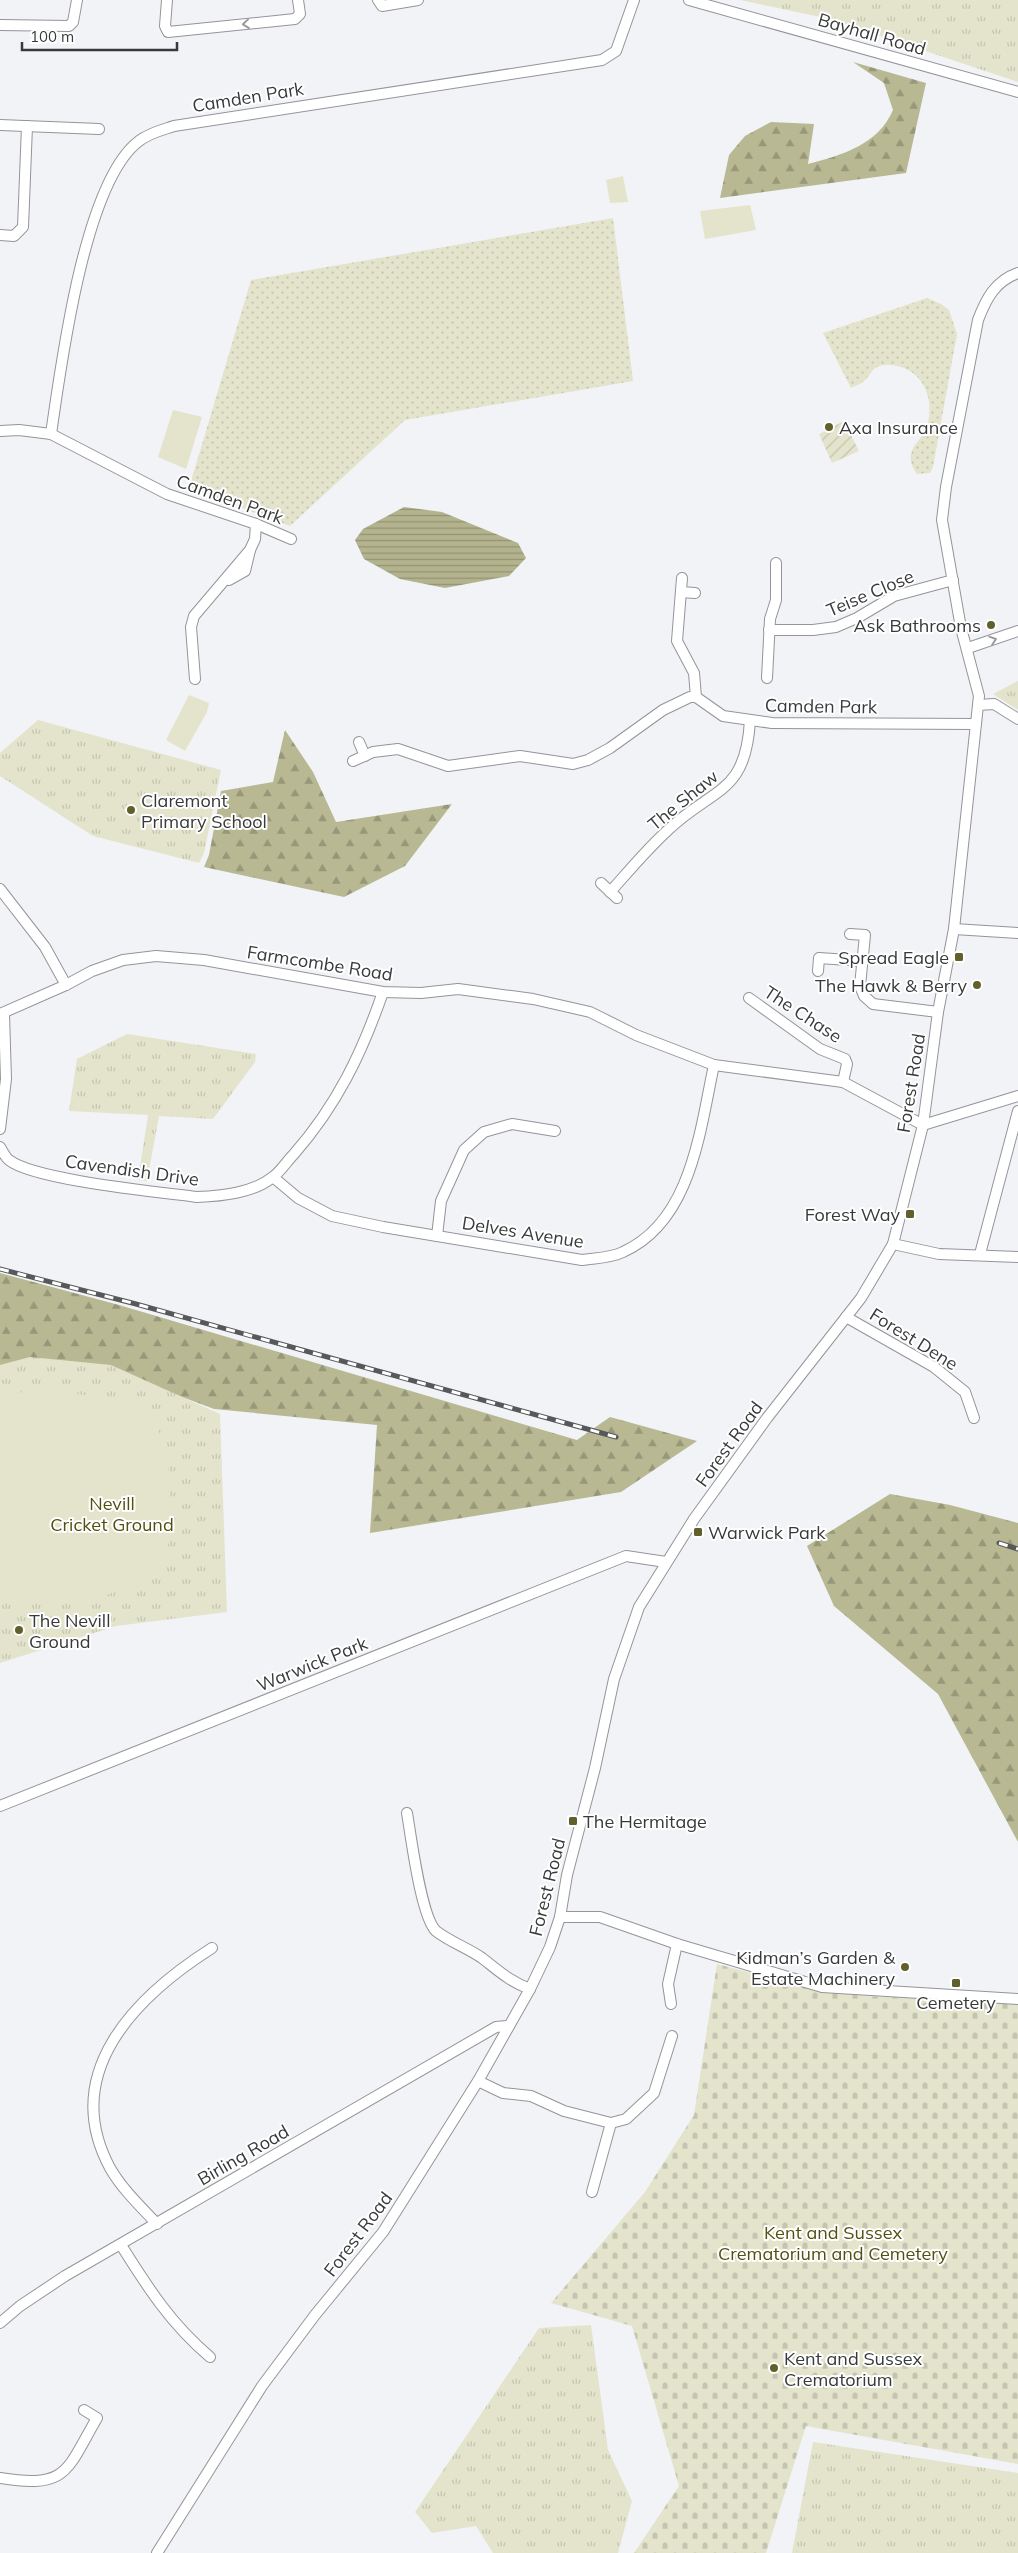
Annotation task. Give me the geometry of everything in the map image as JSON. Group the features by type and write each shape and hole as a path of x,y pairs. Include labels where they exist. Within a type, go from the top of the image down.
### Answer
{"street":[{"path":"0,25 69,26 74,22 77,0"},
{"path":"167,0 165,26 168,32 295,19 300,14 298,0"},
{"path":"378,0 382,6 418,0"},
{"name":"Camden Park","path":"51,434 68,316 82,260 103,196 121,161 138,141 156,131 174,126 602,60 616,51 634,0"},
{"name":"Bayhall Road","path":"689,0 1018,92"},
{"path":"0,125 99,129"},
{"path":"0,235 14,236 23,227 26,126"},
{"name":"Forest Road","path":"156,2553 262,2386 315,2315 383,2232 478,2081 507,2026 530,1989 550,1947 560,1917 567,1875 595,1768 614,1679 639,1607 666,1562 740,1454 874,1279 893,1244 923,1125 938,1012 954,929 979,696 968,648 961,628 942,520 946,487 973,339 983,306 1004,279 1018,273"},
{"name":"Camden Park","path":"0,432 18,430 51,434 168,494 256,524 291,539"},
{"path":"195,679 191,628 194,616 222,585 245,571 255,539 256,524"},
{"path":"767,678 769,630 776,600 776,563"},
{"path":"353,761 384,750 398,749 448,766 520,756 573,764 588,760 610,748 676,703 696,697 694,673 677,641 682,578"},
{"name":"Teise Close","path":"769,630 813,630 836,627 857,618 894,596 953,580"},
{"path":"681,592 695,593"},
{"path":"968,648 1018,631"},
{"name":"Camden Park","path":"696,697 723,716 750,720 805,725 976,724"},
{"path":"978,704 994,704 1018,718"},
{"name":"The Shaw","path":"602,883 613,895 667,830 727,787 736,775 743,759 749,736 750,720"},
{"path":"359,742 365,756"},
{"path":"0,889 45,946 66,986"},
{"path":"954,929 1018,933"},
{"path":"850,934 865,935 860,986 864,996 873,1004 938,1012"},
{"name":"Farmcombe Road","path":"2,1014 66,986 92,971 123,960 156,956 204,960 383,992 421,993 458,989 533,999 590,1012 636,1035 714,1064 843,1082 923,1125"},
{"path":"818,970 819,958 863,961"},
{"name":"Cavendish Drive","path":"0,1148 4,1162 56,1176 197,1197 237,1192 273,1177 314,1132 346,1083 368,1034 383,992"},
{"name":"The Chase","path":"749,998 820,1049 845,1059 847,1064 843,1082"},
{"path":"0,1129 6,1079 2,1014"},
{"name":"Delves Avenue","path":"273,1177 298,1198 332,1216 582,1260 623,1252 649,1237 663,1221 682,1190 700,1127 714,1064"},
{"path":"923,1125 1018,1096"},
{"path":"980,1254 1018,1111"},
{"path":"437,1236 441,1201 460,1158 464,1150 484,1132 512,1124 555,1131"},
{"path":"893,1244 939,1254 980,1254 1018,1257"},
{"name":"Forest Dene","path":"846,1317 934,1368 959,1387 965,1392 974,1418"},
{"name":"Warwick Park","path":"0,1806 626,1556 666,1562"},
{"path":"407,1813 418,1879 429,1921 436,1930 481,1958 510,1981 530,1989"},
{"path":"560,1917 600,1917 677,1944 822,1987 1018,1999"},
{"path":"671,2004 668,1984 677,1944"},
{"path":"157,2224 136,2202 111,2169 102,2150 94,2120 94,2088 105,2052 125,2024 168,1978 212,1948"},
{"name":"Birling Road","path":"0,2323 20,2306 65,2276 496,2027 507,2026"},
{"path":"478,2081 503,2093 531,2096 564,2112 611,2123 626,2119 654,2093 672,2036"},
{"path":"592,2192 611,2123"},
{"path":"121,2245 153,2296 184,2335 210,2357"},
{"path":"0,2478 41,2482 56,2478 69,2465 97,2418 84,2410"}],"green space":[{"path":"740,0 1018,0 1018,82 830,19"},
{"path":"853,62 926,83 906,173 720,198 729,155 745,136 771,122 814,124 808,164 834,157 858,147 878,132 893,110 884,83"},
{"path":"623,176 628,202 610,203 606,180"},
{"path":"750,205 756,230 705,239 700,211"},
{"path":"613,218 633,381 405,420 290,526 189,488 251,280"},
{"path":"927,298 949,310 957,334 933,467 930,473 917,474 912,466 911,453 927,426 930,409 927,392 923,385 912,372 894,365 887,365 875,368 863,382 851,388 823,333"},
{"path":"173,410 202,417 186,469 158,457"},
{"path":"844,421 859,451 832,463 819,434"},
{"path":"1018,681 1018,710 993,694"},
{"path":"189,695 209,703 207,712 185,751 166,740"},
{"name":"Claremont Primary School","path":"38,720 221,770 204,853 199,863 93,836 0,776 0,753"},
{"path":"285,730 313,772 336,822 452,804 405,866 344,897 204,867 209,855 221,791 273,782"},
{"path":"127,1034 256,1054 255,1062 213,1119 159,1116 147,1181 138,1180 148,1115 69,1111 77,1059"},
{"path":"0,1273 119,1305 577,1440 610,1417 697,1441 621,1492 370,1533 377,1425 214,1409 113,1371 0,1365"},
{"name":"Nevill Cricket Ground","path":"30,1357 111,1365 220,1414 227,1612 116,1626 0,1663 0,1365"},
{"path":"44,1389 129,1402 150,1414 161,1436 169,1471 171,1511 168,1547 161,1566 150,1575 103,1597 16,1603 0,1600 0,1397"},
{"path":"890,1494 950,1505 1018,1523 1018,1842 938,1694 834,1606 807,1546"},
{"name":"Kent and Sussex Crematorium and Cemetery","path":"717,1964 812,1989 868,1996 1018,2004 1018,2464 806,2426 766,2553 634,2553 679,2486 632,2326 551,2303 645,2192 694,2115"},
{"path":"591,2325 608,2450 632,2501 618,2553 493,2553 476,2526 432,2533 415,2512 539,2328"},
{"path":"813,2442 1018,2473 1018,2553 792,2553"}],"shaded area":[{"path":"404,507 442,512 518,543 526,558 509,576 445,588 400,579 364,559 355,540 363,529"}],"railway":[{"path":"0,1269 136,1304 616,1437"},
{"path":"999,1543 1018,1549"}],"place":[{"name":"Axa Insurance","path":"829,427"},
{"name":"Ask Bathrooms","path":"991,625"},
{"name":"Claremont Primary School","path":"131,810"},
{"name":"Spread Eagle","path":"959,957"},
{"name":"The Hawk & Berry","path":"977,985"},
{"name":"Forest Way","path":"910,1214"},
{"name":"Warwick Park","path":"698,1532"},
{"name":"The Nevill Ground","path":"19,1630"},
{"name":"The Hermitage","path":"573,1821"},
{"name":"Kidman’s Garden & Estate Machinery","path":"905,1967"},
{"name":"Cemetery","path":"956,1983"},
{"name":"Kent and Sussex Crematorium","path":"774,2368"}]}
